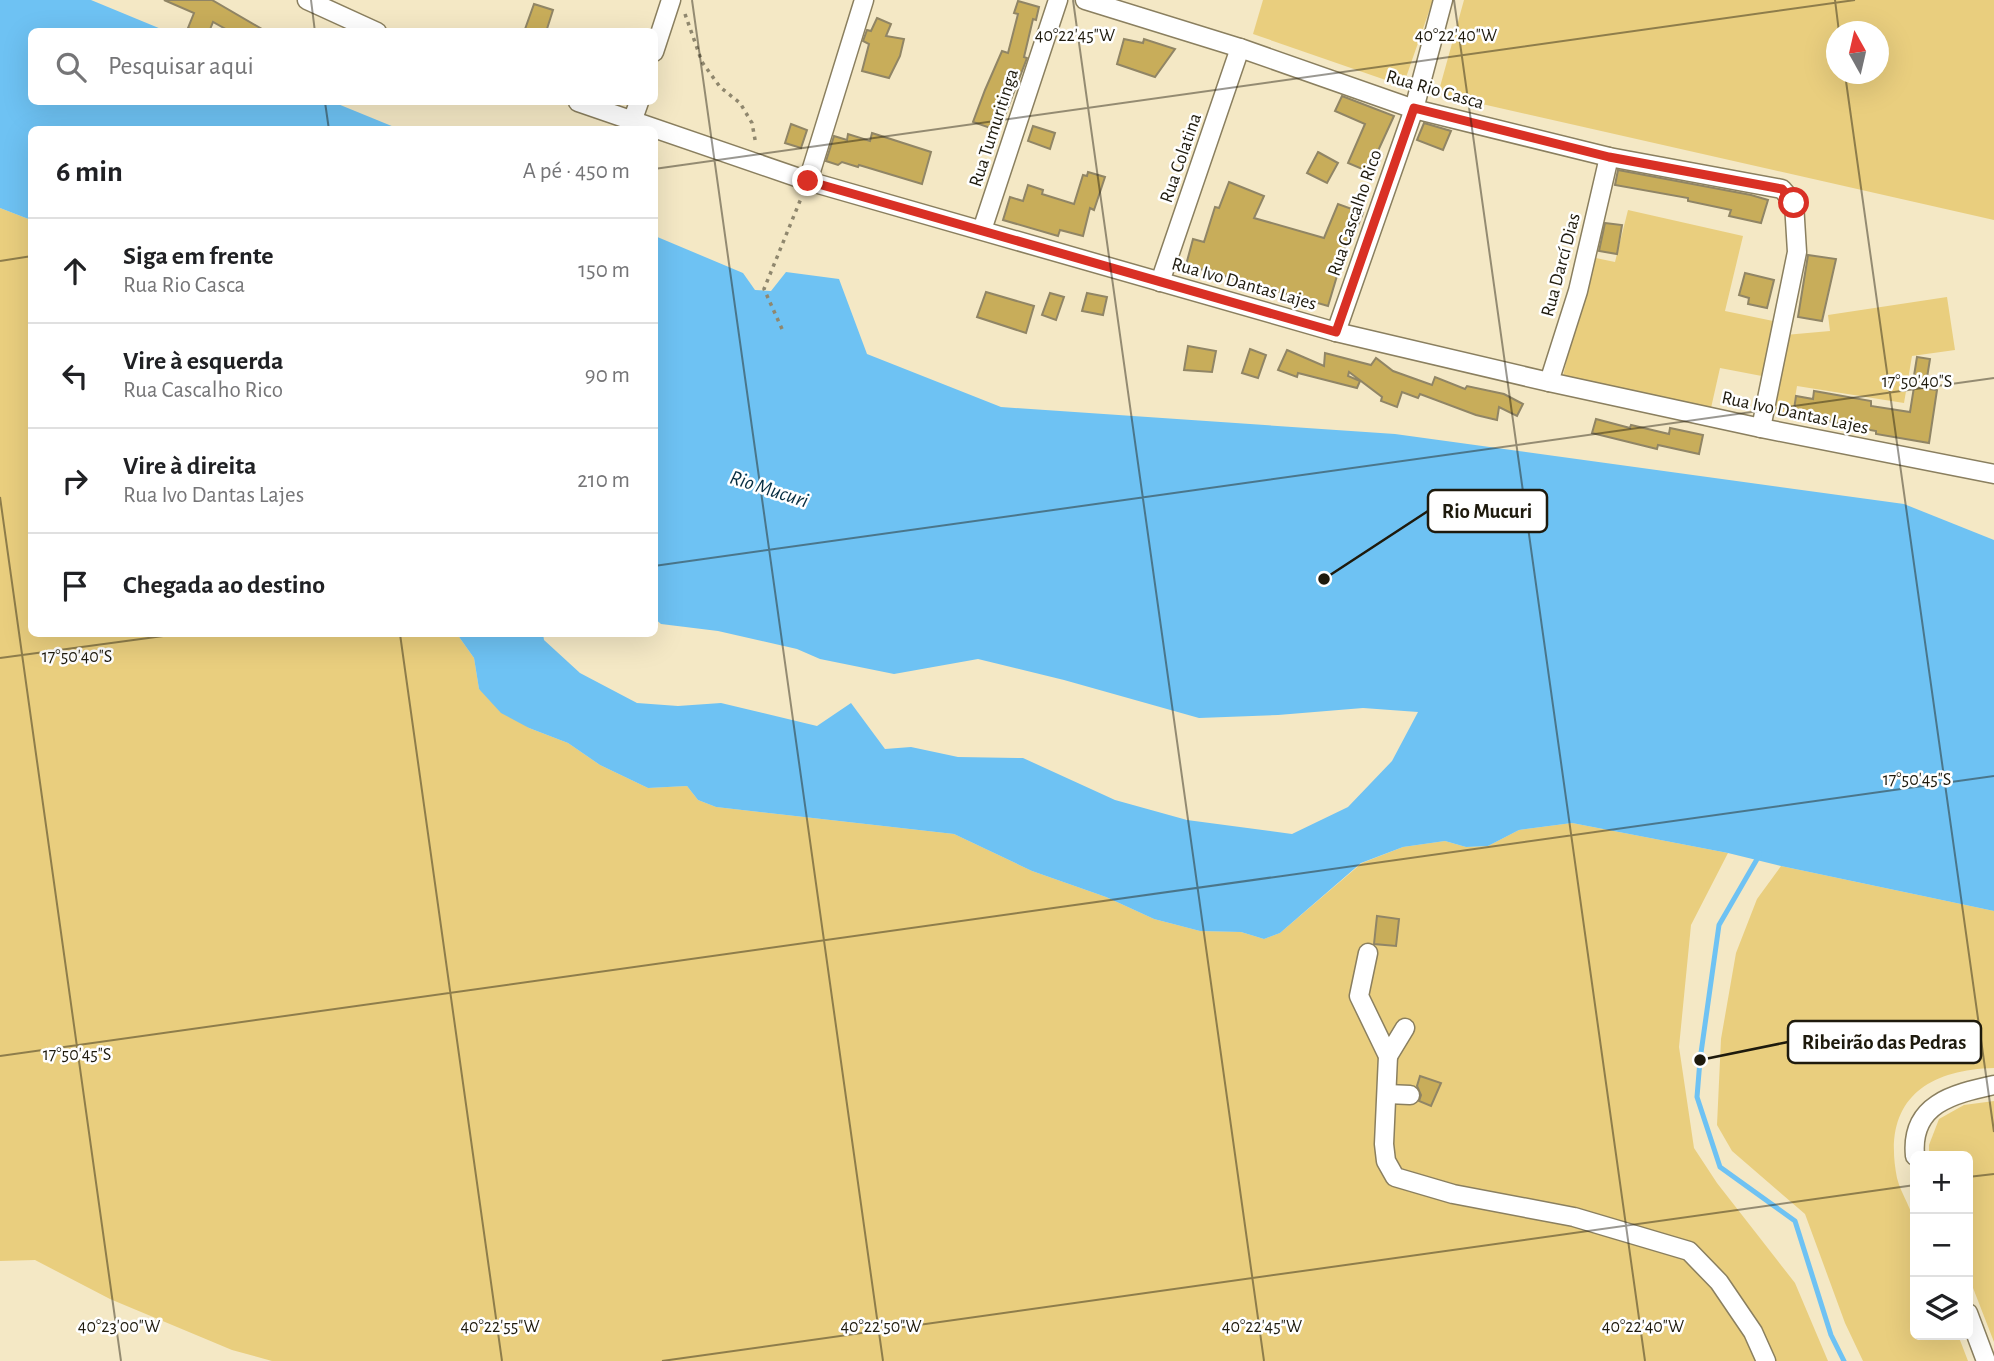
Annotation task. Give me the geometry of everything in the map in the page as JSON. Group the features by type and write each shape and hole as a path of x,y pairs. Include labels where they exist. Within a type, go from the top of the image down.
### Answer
{"street":[{"path":"307,0 368,28"},
{"path":"808,181 864,0"},
{"name":"Rua Tumuritinga","path":"982,230 1058,0"},
{"name":"Rua Rio Casca","path":"1085,0 1240,48 1414,108 1609,157 1782,189 1794,203 1797,252 1761,428"},
{"name":"Rua Cascalho Rico","path":"1336,332 1414,108 1443,0"},
{"path":"658,43 676,4"},
{"name":"Rua Colatina","path":"1160,282 1240,48"},
{"name":"Rua Ivo Dantas Lajes","path":"600,105 636,110 808,181 1336,332 1549,383 1994,474"},
{"name":"Rua Darcí Dias","path":"1549,383 1578,291 1609,157"},
{"path":"1368,953 1359,996 1388,1056 1384,1144 1386,1161 1395,1177 1453,1194 1574,1217 1689,1251 1719,1282 1753,1332 1766,1361"},
{"path":"1388,1056 1405,1028"},
{"path":"1915,1151 1920,1120 1934,1106 1959,1093 1994,1085"},
{"path":"1387,1094 1410,1096"},
{"path":"1973,1326 1986,1361"}],"path":[{"path":"676,4 702,62 720,87 740,103 752,123 761,163"},
{"path":"782,329 764,289 808,181"}],"shaded area":[{"path":"1263,0 1433,0 1403,86 1253,34"},
{"path":"1464,0 1994,0 1994,220 1438,94"},
{"path":"0,208 28,219 28,637 459,637 474,658 479,689 529,728 568,743 600,765 648,788 687,786 698,800 716,807 954,834 1032,871 1106,897 1154,919 1200,931 1241,932 1264,939 1280,933 1362,863 1403,847 1445,841 1466,847 1488,846 1519,830 1572,823 1728,853 1691,925 1679,1047 1694,1148 1717,1183 1795,1283 1828,1361 272,1361 232,1350 110,1299 35,1260 0,1261"},
{"path":"1628,210 1743,236 1725,311 1778,322 1767,377 1720,368 1711,408 1563,376 1591,257 1615,262"},
{"path":"1947,297 1955,350 1912,356 1904,403 1797,386 1792,416 1773,413 1785,335 1830,331 1828,315"},
{"path":"1781,866 1994,911 1994,1068 1947,1075 1928,1084 1913,1096 1902,1111 1896,1129 1894,1152 1897,1178 1910,1211 1910,1340 1960,1340 1968,1361 1863,1361 1845,1323 1805,1214 1732,1151 1717,1125 1721,1039 1736,953 1757,899"},
{"path":"1994,1101 1994,1342 1973,1288 1973,1151 1929,1151 1939,1119 1964,1105"}],"water":[{"path":"0,0 91,0 159,28 28,28 28,105 340,105 392,126 28,126 28,219 0,208"},
{"name":"Rio Mucuri","path":"658,237 743,273 755,290 771,291 786,272 839,279 867,354 1001,407 1395,434 1904,504 1994,540 1994,911 1728,853 1572,823 1519,830 1488,846 1466,847 1445,841 1403,847 1361,863 1280,933 1264,939 1241,932 1200,931 1154,919 1106,897 1032,871 954,834 716,807 698,800 687,786 648,788 600,765 568,743 529,728 501,713 479,689 474,658 459,637 544,637 580,673 637,703 678,706 721,703 817,726 851,703 885,749 911,747 958,757 1023,758 1115,800 1187,820 1292,834 1348,807 1392,761 1418,712 1363,708 1199,718 978,659 894,674 820,659 797,649 718,631 658,621"}],"building":[{"path":"164,0 212,0 260,28 224,28 213,22 211,28 188,28 194,13"},
{"path":"1018,1 1039,7 1036,20 1033,19 1024,57 1027,58 999,131 973,122 1002,51 1008,53 1018,14 1014,13"},
{"path":"534,4 553,10 547,28 525,28"},
{"path":"877,18 891,24 886,36 904,39 900,56 889,78 862,71 869,44 863,41 867,30 871,31"},
{"path":"1124,39 1143,43 1144,39 1175,49 1155,77 1117,64"},
{"path":"1342,96 1394,116 1377,153 1382,155 1374,174 1348,163 1365,124 1335,111"},
{"path":"1424,123 1451,131 1443,150 1417,140"},
{"path":"791,124 807,130 801,148 785,143"},
{"path":"1033,126 1055,133 1050,149 1028,141"},
{"path":"872,133 931,152 922,184 859,165 858,167 842,162 838,165 826,161 834,136 847,140 848,134 870,141"},
{"path":"1318,152 1338,163 1327,183 1307,173"},
{"path":"1618,170 1768,200 1761,223 1729,216 1731,210 1688,201 1688,198 1615,185"},
{"path":"1088,172 1105,177 1094,210 1090,208 1083,236 1060,230 1058,236 1003,220 1010,197 1023,201 1028,185 1043,190 1042,194 1074,204 1083,175 1087,176"},
{"path":"1229,182 1264,196 1254,218 1324,238 1338,204 1363,213 1352,240 1348,239 1328,306 1186,265 1193,239 1204,242 1215,207 1219,208"},
{"path":"1605,223 1622,225 1617,254 1599,251"},
{"path":"1808,255 1836,259 1822,321 1798,317"},
{"path":"1745,273 1774,280 1767,308 1748,304 1749,298 1739,295"},
{"path":"986,292 1034,306 1026,333 977,317"},
{"path":"1050,293 1064,297 1056,320 1042,315"},
{"path":"1087,293 1107,297 1103,315 1082,311"},
{"path":"1188,346 1216,351 1212,372 1184,370"},
{"path":"1250,349 1266,355 1258,378 1242,373"},
{"path":"1287,350 1324,366 1325,353 1371,365 1376,358 1393,371 1432,385 1435,377 1465,389 1467,386 1504,394 1523,404 1517,416 1499,407 1497,420 1420,394 1418,398 1402,392 1397,407 1381,401 1382,397 1349,372 1348,376 1360,381 1357,388 1298,373 1297,377 1278,370"},
{"path":"1917,357 1930,359 1926,384 1913,382"},
{"path":"1914,387 1937,390 1929,443 1793,416 1796,396 1813,399 1814,391 1871,401 1871,406 1910,412"},
{"path":"1596,419 1669,434 1670,428 1703,435 1699,454 1658,445 1657,449 1592,433"},
{"path":"1377,916 1399,919 1396,946 1374,944"},
{"path":"1420,1076 1441,1083 1431,1106 1419,1101 1421,1095 1417,1086"}],"waterway":[{"path":"1760,854 1719,925 1697,1097 1720,1167 1795,1221 1831,1335 1844,1361"}],"place":[{"name":"Rio Mucuri","path":"1324,579"},
{"name":"Ribeirão das Pedras","path":"1700,1060"}],"route":[{"path":"808,181 1336,332 1414,108 1609,157 1782,189 1794,203"}]}
